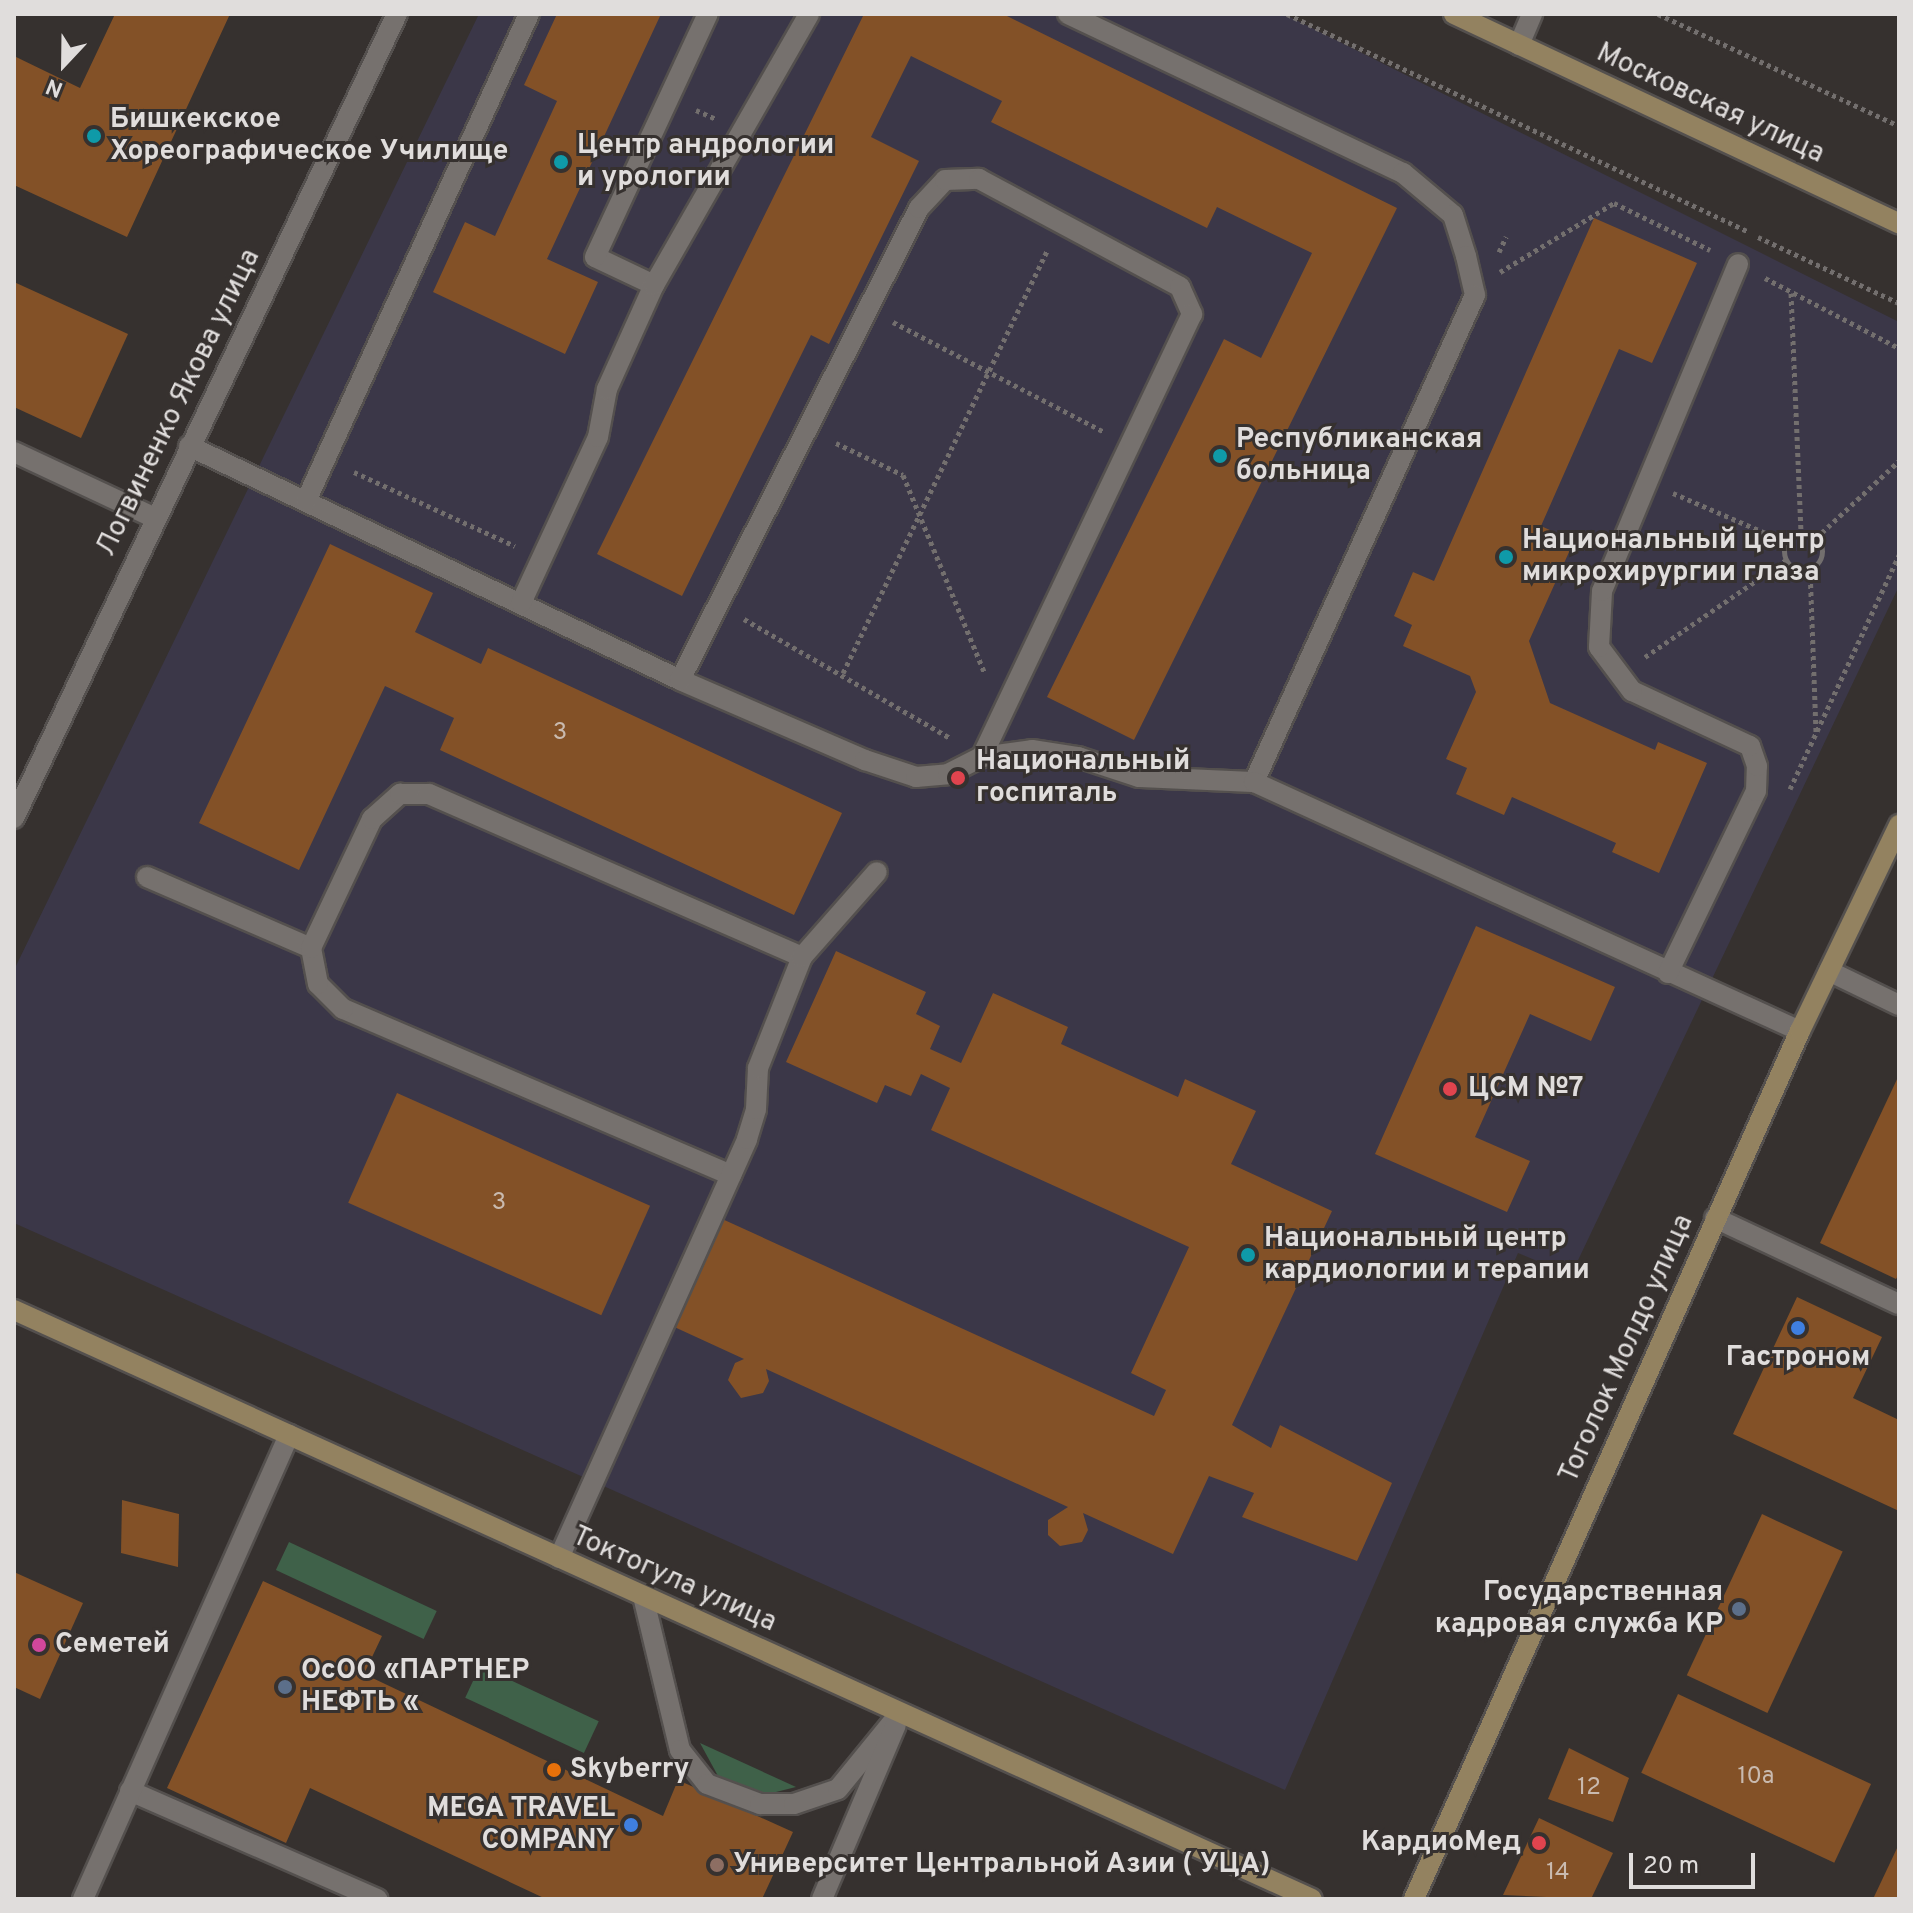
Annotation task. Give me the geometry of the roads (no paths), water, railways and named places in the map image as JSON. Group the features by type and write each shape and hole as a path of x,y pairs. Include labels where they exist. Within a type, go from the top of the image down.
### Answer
{"main road":[{"name":"Московская улица","path":"1454,14 1899,223"},
{"name":"Тоголок Молдо улица","path":"1414,1899 1715,1218 1899,825"},
{"name":"Токтогула улица","path":"14,1310 1312,1899"}],"street":[{"name":"Логвиненко Якова улица","path":"14,818 397,14"},
{"path":"306,501 529,14"},
{"path":"654,285 595,257 708,14"},
{"path":"521,603 598,437 607,389 654,285 809,14"},
{"path":"1068,14 1403,173 1453,215 1466,256 1475,295 1254,782"},
{"path":"1519,45 1532,14"},
{"path":"680,680 919,208 945,180 979,179 1180,287 1192,314 982,757"},
{"path":"1668,973 1756,791 1757,766 1750,746 1632,691 1599,647 1602,591 1738,264"},
{"path":"189,446 680,680 916,777 948,774 982,757 1032,750 1078,757 1139,777 1254,782 1800,1031"},
{"path":"14,452 155,518"},
{"path":"731,1175 343,1009 318,984 311,948 372,819 400,794 429,794 802,957"},
{"path":"559,1558 731,1175 756,1109 758,1068 802,957 877,872"},
{"path":"147,877 311,948"},
{"path":"1829,971 1899,1005"},
{"path":"1715,1218 1899,1304"},
{"path":"83,1899 289,1435"},
{"path":"643,1596 680,1750 707,1784 760,1804 794,1804 838,1789 900,1713"},
{"path":"822,1899 882,1768 900,1713"},
{"path":"130,1791 377,1899"}],"place":[{"name":"Бишкекское Хореографическое Училище","path":"94,136"},
{"name":"Центр андрологии и урологии","path":"561,162"},
{"name":"Республиканская больница","path":"1220,456"},
{"name":"Национальный центр микрохирургии глаза","path":"1506,557"},
{"name":"Национальный госпиталь","path":"958,778"},
{"name":"ЦСМ №7","path":"1450,1089"},
{"name":"Национальный центр кардиологии и терапии","path":"1248,1255"},
{"name":"Гастроном","path":"1798,1328"},
{"name":"Государственная кадровая служба КР","path":"1739,1609"},
{"name":"Семетей","path":"39,1645"},
{"name":"ОсОО «ПАРТНЕР НЕФТЬ «","path":"285,1687"},
{"name":"Skyberry","path":"554,1770"},
{"name":"MEGA TRAVEL COMPANY","path":"631,1825"},
{"name":"КардиоМед","path":"1539,1843"},
{"name":"Университет Центральной Азии ( УЦА)","path":"717,1865"}]}
